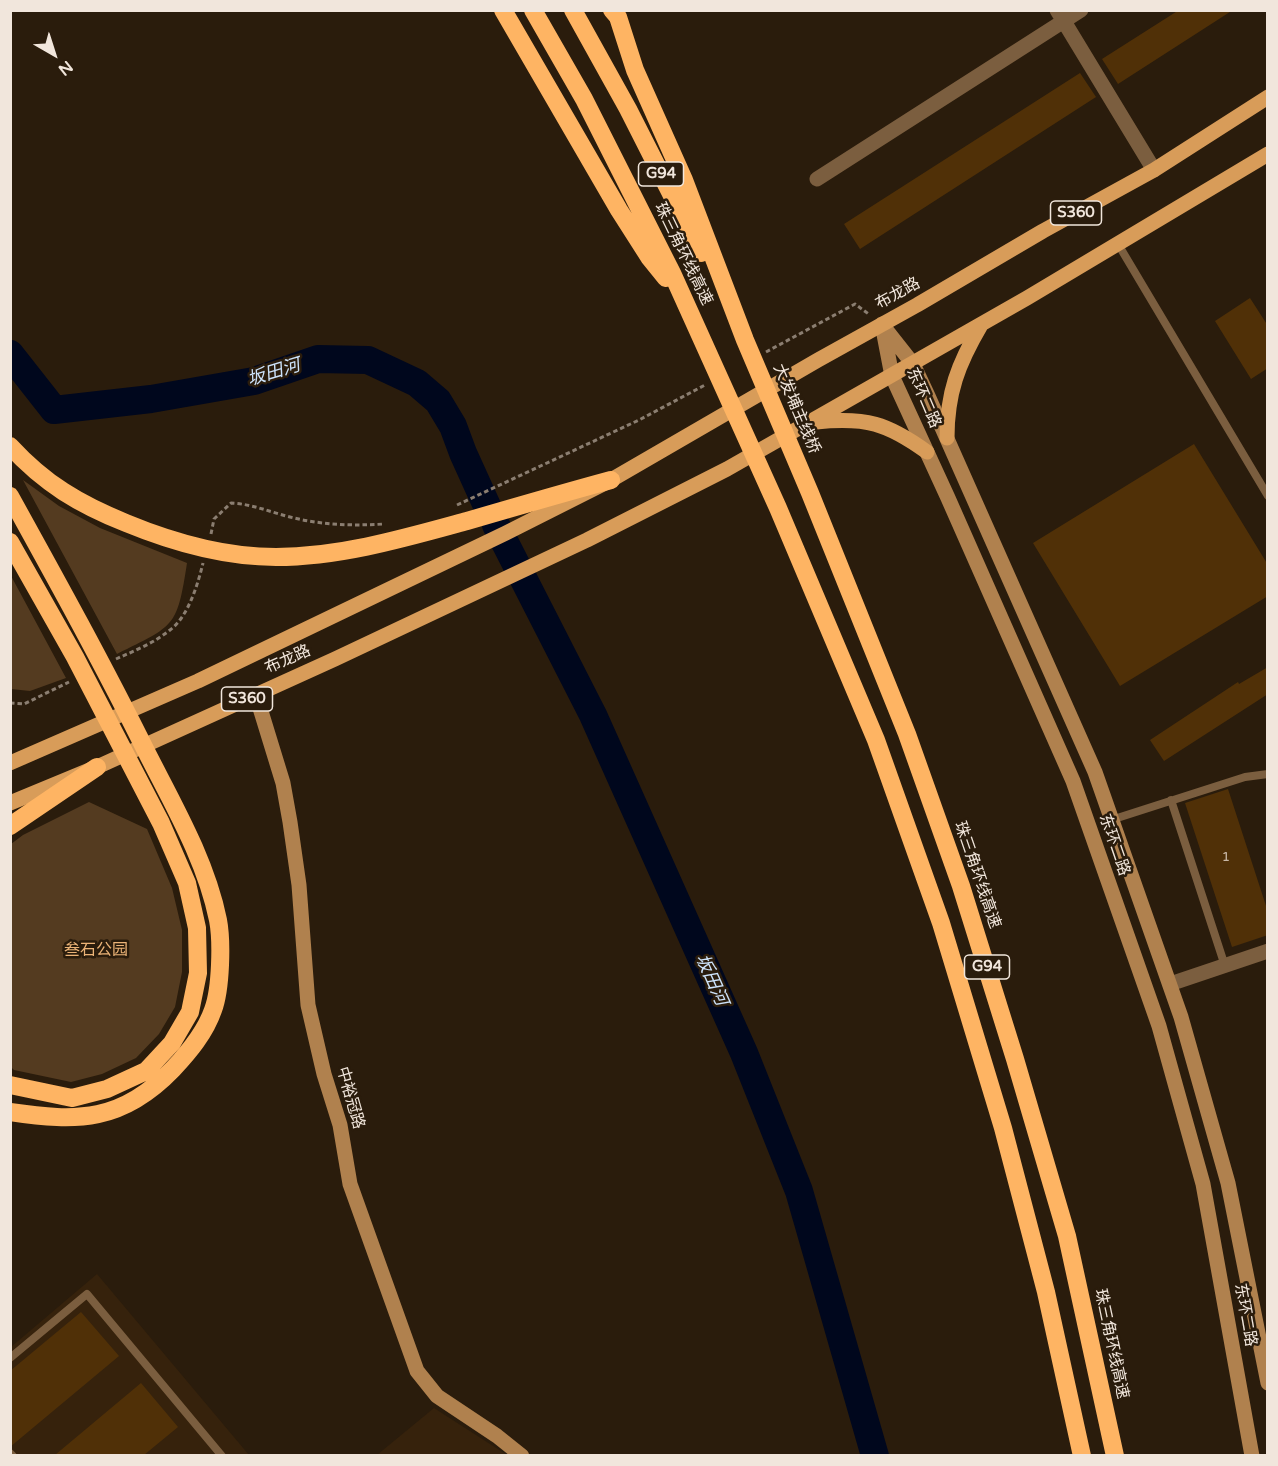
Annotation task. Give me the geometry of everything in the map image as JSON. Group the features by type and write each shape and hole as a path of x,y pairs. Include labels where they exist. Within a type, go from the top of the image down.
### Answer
{"highway":[{"path":"503,10 643,247 686,302"},
{"name":"珠三角环线高速","path":"533,10 584,99 686,302 778,508 876,740 941,923 1003,1128 1044,1281 1082,1455"},
{"name":"珠三角环线高速","path":"573,10 628,109 745,340"},
{"path":"612,10 618,17 635,70 684,180 745,340"},
{"name":"大发埔主线桥","path":"745,340 810,493"},
{"path":"10,446 48,483 92,509 140,529 186,544 233,554 274,557 319,555 421,534 611,480"},
{"name":"珠三角环线高速","path":"810,493 907,734 962,886 1016,1059 1067,1236 1115,1455"},
{"path":"10,496 101,658 180,817 202,868 218,921 220,964 214,1009 191,1050 163,1080 137,1101 93,1117 48,1117 10,1112"},
{"path":"10,542 75,657 161,822 188,883 197,928 198,973 190,1012 172,1043 146,1071 107,1089 72,1098 10,1085"},
{"path":"10,826 97,767"}],"main road":[{"name":"布龙路","path":"10,763 198,681 611,480 1154,170 1268,98"},
{"name":"S360","path":"810,423 981,325 1268,154"},
{"name":"东环二路","path":"882,324 913,364 1095,772 1181,1017 1228,1183 1268,1383"},
{"name":"东环二路","path":"882,324 892,376 1072,781 1159,1026 1203,1184 1252,1455"},
{"path":"947,438 947,414 951,388 959,365 981,325"},
{"path":"810,423 858,420 881,425 903,435 927,452"},
{"name":"布龙路","path":"10,803 97,767 559,553 727,469 810,423"},
{"name":"中裕冠路","path":"256,694 283,783 298,885 308,1005 324,1074 340,1125 350,1184 417,1371 437,1396 522,1455"}],"street":[{"path":"817,179 1060,16 1081,10"},
{"path":"1060,16 1154,170"},
{"path":"1170,984 1268,951"}],"lane":[{"path":"1118,244 1268,496"},
{"path":"1111,820 1245,777 1268,774"},
{"path":"1171,800 1225,966"},
{"path":"10,1358 87,1294 222,1455"}],"path":[{"path":"763,354 855,304 882,324"},
{"path":"456,506 639,420 711,381"},
{"path":"209,540 214,519 231,503 251,504 292,518 346,526 390,524"},
{"path":"101,658 148,644 172,629 188,606 199,582 204,561"},
{"path":"10,703 24,704 75,679"}],"shaded area":[{"path":"97,1274 249,1455 11,1456 11,1347"},
{"path":"434,1408 507,1455 377,1455"}],"green space":[{"path":"23,480 59,506 100,528 187,563 176,613 162,630 117,654"},
{"path":"10,574 66,678 30,691 11,689"},
{"name":"叁石公园","path":"89,802 147,829 172,888 182,930 182,972 175,1007 159,1034 136,1058 102,1074 71,1082 14,1070 11,1067 11,844 23,835"}],"building":[{"path":"1179,10 1233,10 1118,84 1102,59"},
{"path":"1080,73 1096,97 860,249 844,224"},
{"path":"1250,298 1268,326 1268,368 1251,379 1215,321"},
{"path":"1194,444 1268,565 1268,596 1120,686 1033,543"},
{"path":"1268,667 1268,694 1164,761 1150,740 1238,682 1239,684"},
{"path":"1228,789 1268,912 1268,935 1232,947 1185,803"},
{"path":"81,1312 119,1356 10,1447 10,1371"},
{"path":"141,1383 178,1427 144,1455 55,1455"}],"waterway":[{"name":"坂田河","path":"10,354 54,410 151,399 254,381 318,359 368,360 417,383 438,401 453,426 487,506"},
{"name":"坂田河","path":"496,525 593,715 744,1053 799,1191 875,1456"}]}
